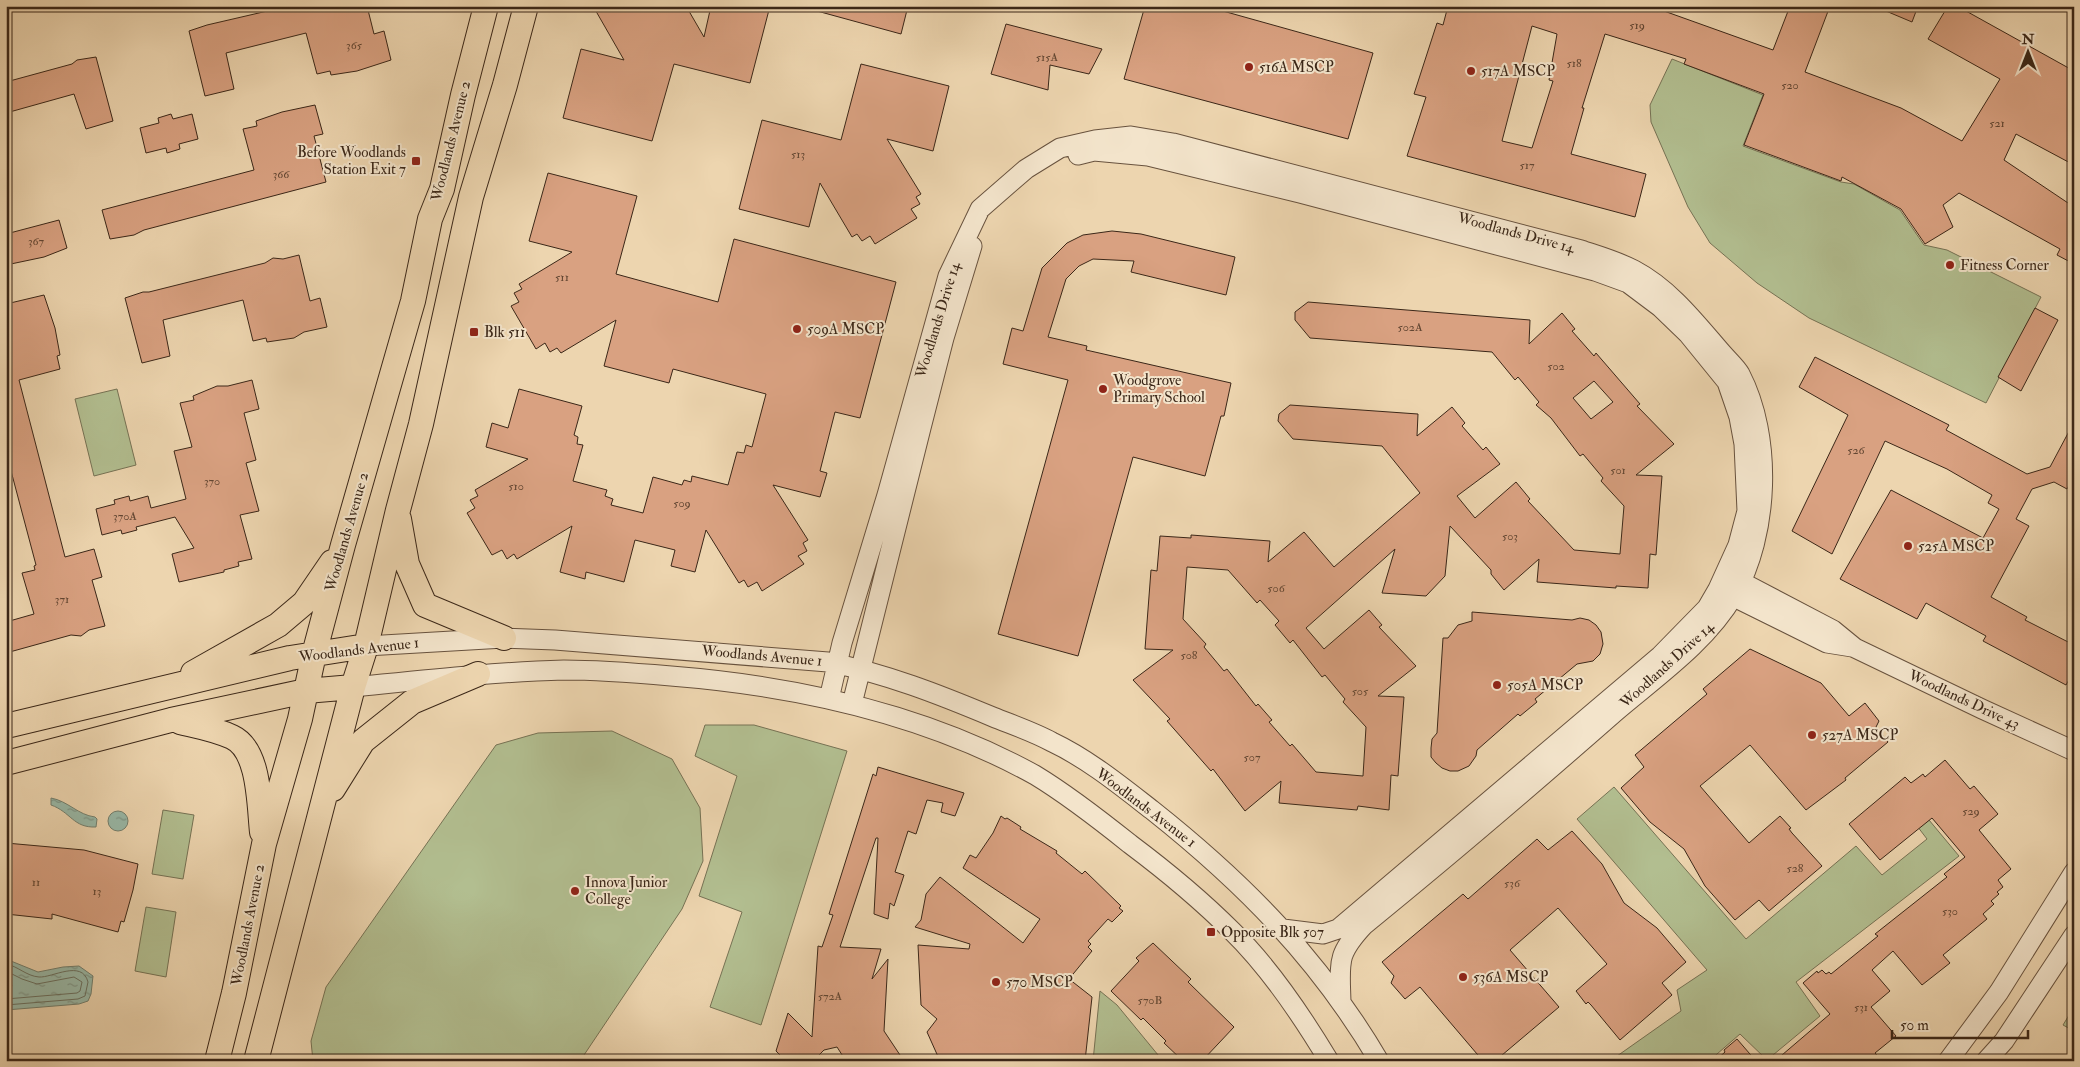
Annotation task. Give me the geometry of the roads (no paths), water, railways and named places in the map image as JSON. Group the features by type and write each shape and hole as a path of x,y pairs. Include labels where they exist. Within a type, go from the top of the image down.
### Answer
{"main road":[{"path":"471,6 477,38"},
{"name":"Woodlands Avenue 2","path":"217,1061 234,993 264,844 306,691 343,545 413,301 430,219 442,188 486,6"},
{"path":"256,1061 352,687 366,646 398,510 421,424 470,197 506,86 526,6"},
{"path":"398,510 407,564 425,605 504,638"},
{"path":"172,685 278,624 304,602 343,545"},
{"name":"Woodlands Avenue 1","path":"6,726 172,685 314,654 366,646"},
{"path":"320,811 363,741 412,702 478,674"},
{"name":"Woodlands Avenue 1","path":"6,763 171,720 306,691 352,687"},
{"path":"171,720 233,737 244,745 251,758 264,844"}],"street":[{"name":"Woodlands Drive 14","path":"829,699 948,276 980,209 1026,170 1060,148 1094,140 1131,136 1221,154 1581,250 1629,267 1664,290 1740,374 1759,427 1763,506 1753,553 1730,586 1660,656 1338,929 1323,934 1310,934 1283,929"},
{"name":"Woodlands Drive 14","path":"852,704 942,347 973,244 1004,197 1029,176 1057,161 1094,151 1148,156 1272,186 1586,269 1628,282 1660,307 1693,341 1727,382 1739,417 1744,444 1746,511 1730,586 1717,620 1670,666 1559,763 1364,925 1348,942 1343,954 1340,966 1342,1002"},
{"name":"Woodlands Drive 43","path":"1730,586 1827,643 1854,648 1982,710 2074,751"},
{"name":"Woodlands Avenue 1","path":"366,646 504,638 609,642 838,664 920,686 1053,742 1122,786 1193,843 1263,906 1283,929 1342,1002 1379,1061"},
{"name":"Woodlands Avenue 1","path":"352,687 478,674 567,670 739,682 852,704 952,736 1036,776 1097,818 1163,869 1234,932 1280,988 1329,1061"},
{"path":"1948,1061 1999,992 2074,872"},
{"path":"1986,1061 2010,1034 2074,935"}],"water":[{"path":"51,798 63,802 83,814 95,817 97,819 96,827 88,827 77,822 51,805"},
{"path":"118,811 125,814 128,821 125,828 118,831 111,828 108,821 111,814"},
{"path":"6,959 38,972 79,966 93,976 91,994 88,1001 79,1004 6,1010"}],"place":[{"name":"516A MSCP","path":"1249,67"},
{"name":"517A MSCP","path":"1471,71"},
{"name":"Before Woodlands Station Exit 7","path":"416,161"},
{"name":"Fitness Corner","path":"1950,265"},
{"name":"509A MSCP","path":"797,329"},
{"name":"Blk 511","path":"474,332"},
{"name":"Woodgrove Primary School","path":"1103,389"},
{"name":"525A MSCP","path":"1908,546"},
{"name":"505A MSCP","path":"1497,685"},
{"name":"527A MSCP","path":"1812,735"},
{"name":"Innova Junior College","path":"575,891"},
{"name":"Opposite Blk 507","path":"1211,932"},
{"name":"536A MSCP","path":"1463,977"},
{"name":"570 MSCP","path":"996,982"}]}
